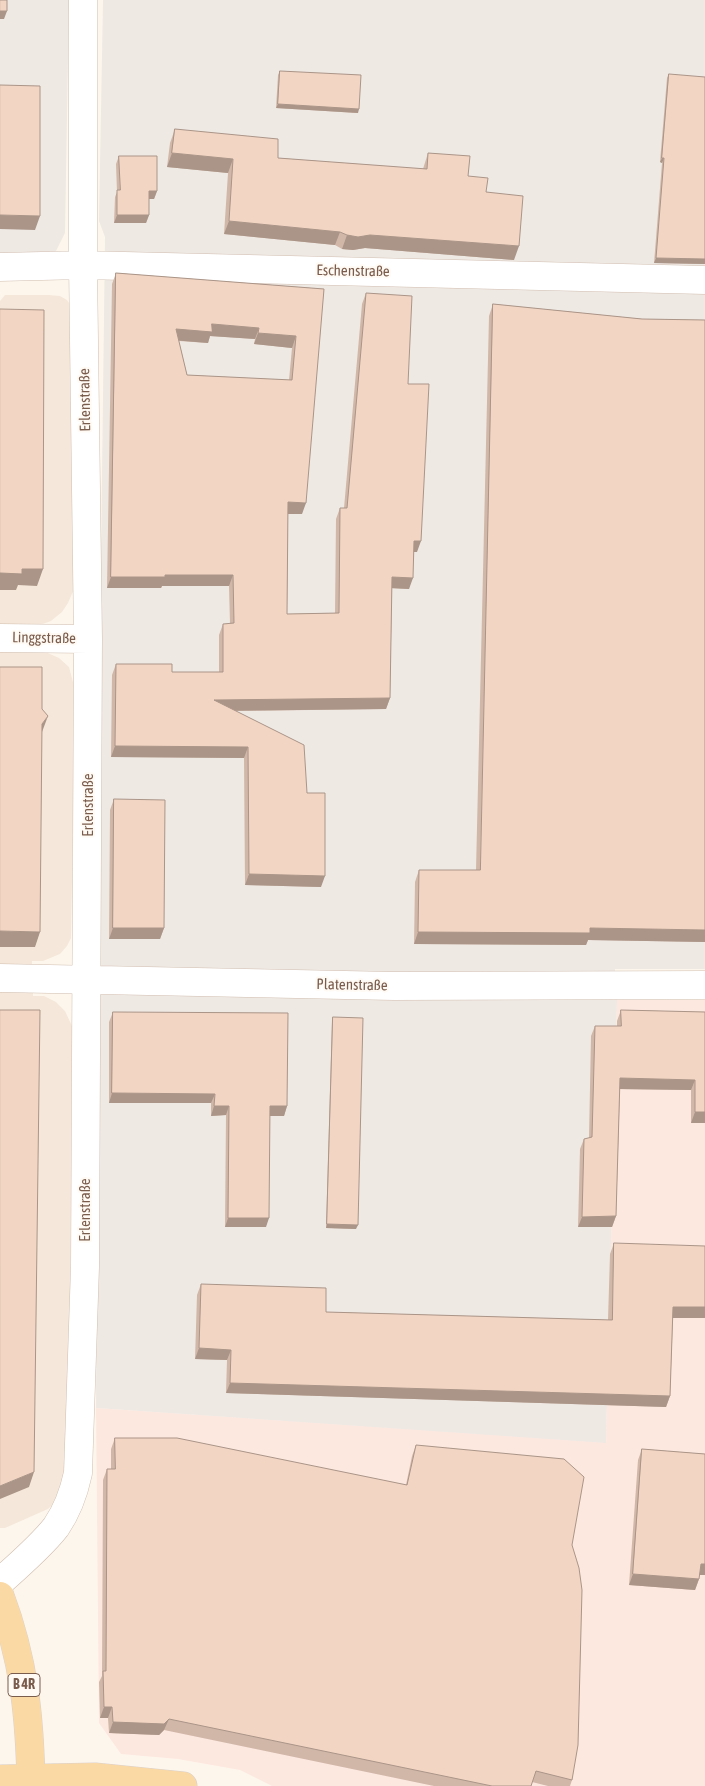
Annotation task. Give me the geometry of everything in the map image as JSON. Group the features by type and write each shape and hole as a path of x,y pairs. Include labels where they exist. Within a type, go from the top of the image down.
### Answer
{"main road":[{"name":"B 4R","path":"0,1596 13,1633 25,1690 29,1722 31,1782"},
{"path":"0,1779 31,1782 94,1777 184,1786"}],"street":[{"name":"Erlenstraße","path":"0,1582 56,1527 74,1491 78,1474 85,1267 87,980 88,639 83,265 83,0"},
{"name":"Eschenstraße","path":"0,267 83,265 705,280"},
{"name":"Linggstraße","path":"0,638 88,639"},
{"name":"Platenstraße","path":"0,978 394,986 705,985"}],"shaded area":[{"path":"0,0 69,0 65,233 55,253 0,259"},
{"path":"103,0 705,0 705,969 615,969 617,1000 606,1443 96,1408 100,634 105,237 99,221"},
{"path":"5,295 60,296 67,300 74,310 74,589 62,612 51,621 40,625 41,650 59,658 69,667 75,699 71,938 60,954 43,961 32,961 33,996 44,996 56,1002 65,1011 72,1026 69,1472 59,1499 48,1509 5,1528 0,1528 0,301"},
{"path":"617,1000 705,1000 705,1786 272,1786 240,1770 178,1759 121,1754 99,1723 96,1408 606,1442"}],"building":[{"path":"0,0 7,0 7,11 0,11"},
{"path":"280,71 361,75 359,109 278,104"},
{"path":"669,74 705,77 705,259 656,258"},
{"path":"0,85 40,86 40,216 0,215"},
{"path":"175,129 278,139 278,158 427,169 428,153 470,156 468,176 488,178 486,192 523,196 519,246 370,235 358,237 340,232 229,221 233,159 172,153"},
{"path":"119,156 157,156 157,191 149,191 149,215 117,215 117,190 120,190"},
{"path":"116,273 324,289 306,503 288,502 287,614 339,613 340,508 347,508 366,293 412,296 408,384 429,384 421,541 414,541 413,578 392,577 390,698 214,700 304,745 307,793 325,793 325,876 249,874 248,747 115,746 116,664 172,664 172,672 223,672 223,624 234,623 233,575 111,577","holes":["212,324 259,328 258,333 296,336 292,380 187,375 176,329 212,332"]},
{"path":"493,304 642,319 705,320 705,930 590,928 590,933 418,932 419,870 480,870"},
{"path":"0,309 44,310 43,569 22,569 22,574 0,573"},
{"path":"0,667 42,667 42,709 48,716 42,724 40,932 0,931"},
{"path":"114,799 165,800 164,928 113,928"},
{"path":"0,1010 40,1010 34,1472 0,1486"},
{"path":"621,1010 705,1012 705,1112 695,1112 695,1080 620,1078 616,1216 582,1217 584,1139 592,1137 595,1026 621,1026"},
{"path":"113,1012 288,1013 287,1106 270,1106 269,1218 228,1218 229,1106 214,1106 215,1094 112,1093"},
{"path":"333,1017 363,1018 358,1225 327,1224"},
{"path":"614,1243 705,1246 705,1307 673,1307 670,1396 230,1383 231,1350 199,1348 201,1284 326,1288 326,1312 612,1320"},
{"path":"115,1438 177,1438 407,1485 416,1445 564,1459 584,1477 572,1545 579,1568 582,1590 578,1745 572,1780 536,1771 531,1786 492,1786 169,1719 164,1724 113,1722 112,1707 104,1707 103,1671 106,1671 107,1469 115,1469"},
{"path":"642,1449 705,1454 705,1564 701,1564 699,1579 633,1574"}]}
